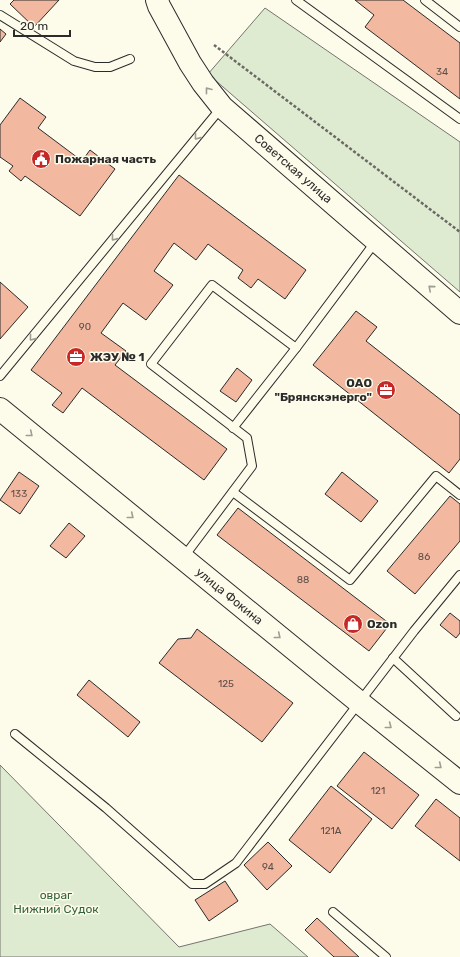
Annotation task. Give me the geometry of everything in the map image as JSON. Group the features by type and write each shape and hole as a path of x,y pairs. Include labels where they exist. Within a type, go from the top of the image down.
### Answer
{"main road":[{"name":"Советская улица","path":"158,0 159,6 190,63 203,83 222,107 377,240 460,314"},
{"name":"улица Фокина","path":"0,409 460,783"}],"lane":[{"path":"296,0 460,119"},
{"path":"425,0 460,27"},
{"path":"0,15 74,61 95,67 110,67 130,60"},
{"path":"0,376 222,107"},
{"path":"233,428 296,348 377,240"},
{"path":"183,558 252,466 247,438 151,364 212,285 296,348"},
{"path":"233,492 350,580 436,476 460,495"},
{"path":"15,734 106,808 192,884 205,884 236,863 393,658 460,575"},
{"path":"393,658 456,716"},
{"path":"333,912 386,957"}],"path":[{"path":"214,45 460,232"}],"green space":[{"path":"265,8 460,142 460,292 208,74"},
{"name":"овраг Нижний Судок","path":"0,765 179,947 270,924 308,957 0,957"}],"building":[{"path":"14,0 59,0 34,27 10,4"},
{"path":"355,0 403,0 460,43 460,99 365,27 374,15"},
{"path":"0,29 6,34 0,42"},
{"name":"Пожарная часть","path":"20,98 46,117 38,128 82,161 90,150 115,169 80,216 25,176 21,181 9,171 13,166 0,157 0,125"},
{"path":"179,175 306,270 285,299 258,279 251,288 238,278 243,270 208,244 196,260 174,243 154,271 173,285 146,320 123,303 101,333 126,351 115,365 227,449 204,480 82,388 63,413 52,405 62,393 31,370"},
{"path":"0,282 28,307 0,339"},
{"name":"ОАО \"Брянскэнерго\"","path":"356,311 377,327 366,341 460,415 460,459 449,473 313,365"},
{"path":"237,368 252,380 236,402 220,391"},
{"path":"19,472 39,486 20,514 0,500"},
{"path":"342,472 378,501 361,522 325,494"},
{"path":"450,496 460,504 460,541 415,594 387,571"},
{"path":"238,508 390,624 369,651 217,535"},
{"path":"69,523 85,536 66,558 50,546"},
{"path":"450,613 460,621 460,633 456,638 440,625"},
{"path":"197,629 293,703 262,742 159,663 178,639 191,638"},
{"path":"89,680 140,722 128,737 77,695"},
{"path":"364,752 419,795 392,829 337,786"},
{"path":"331,786 372,819 330,873 289,840"},
{"path":"436,799 460,818 460,861 415,826"},
{"path":"268,842 292,866 267,890 244,865"},
{"path":"225,881 238,901 209,921 195,900"},
{"path":"317,918 359,957 334,957 305,930"}],"place":[{"name":"Пожарная часть","path":"41,159"},
{"name":"ЖЭУ № 1","path":"76,357"},
{"name":"ОАО \"Брянскэнерго\"","path":"386,390"},
{"name":"Ozon","path":"353,624"}]}
